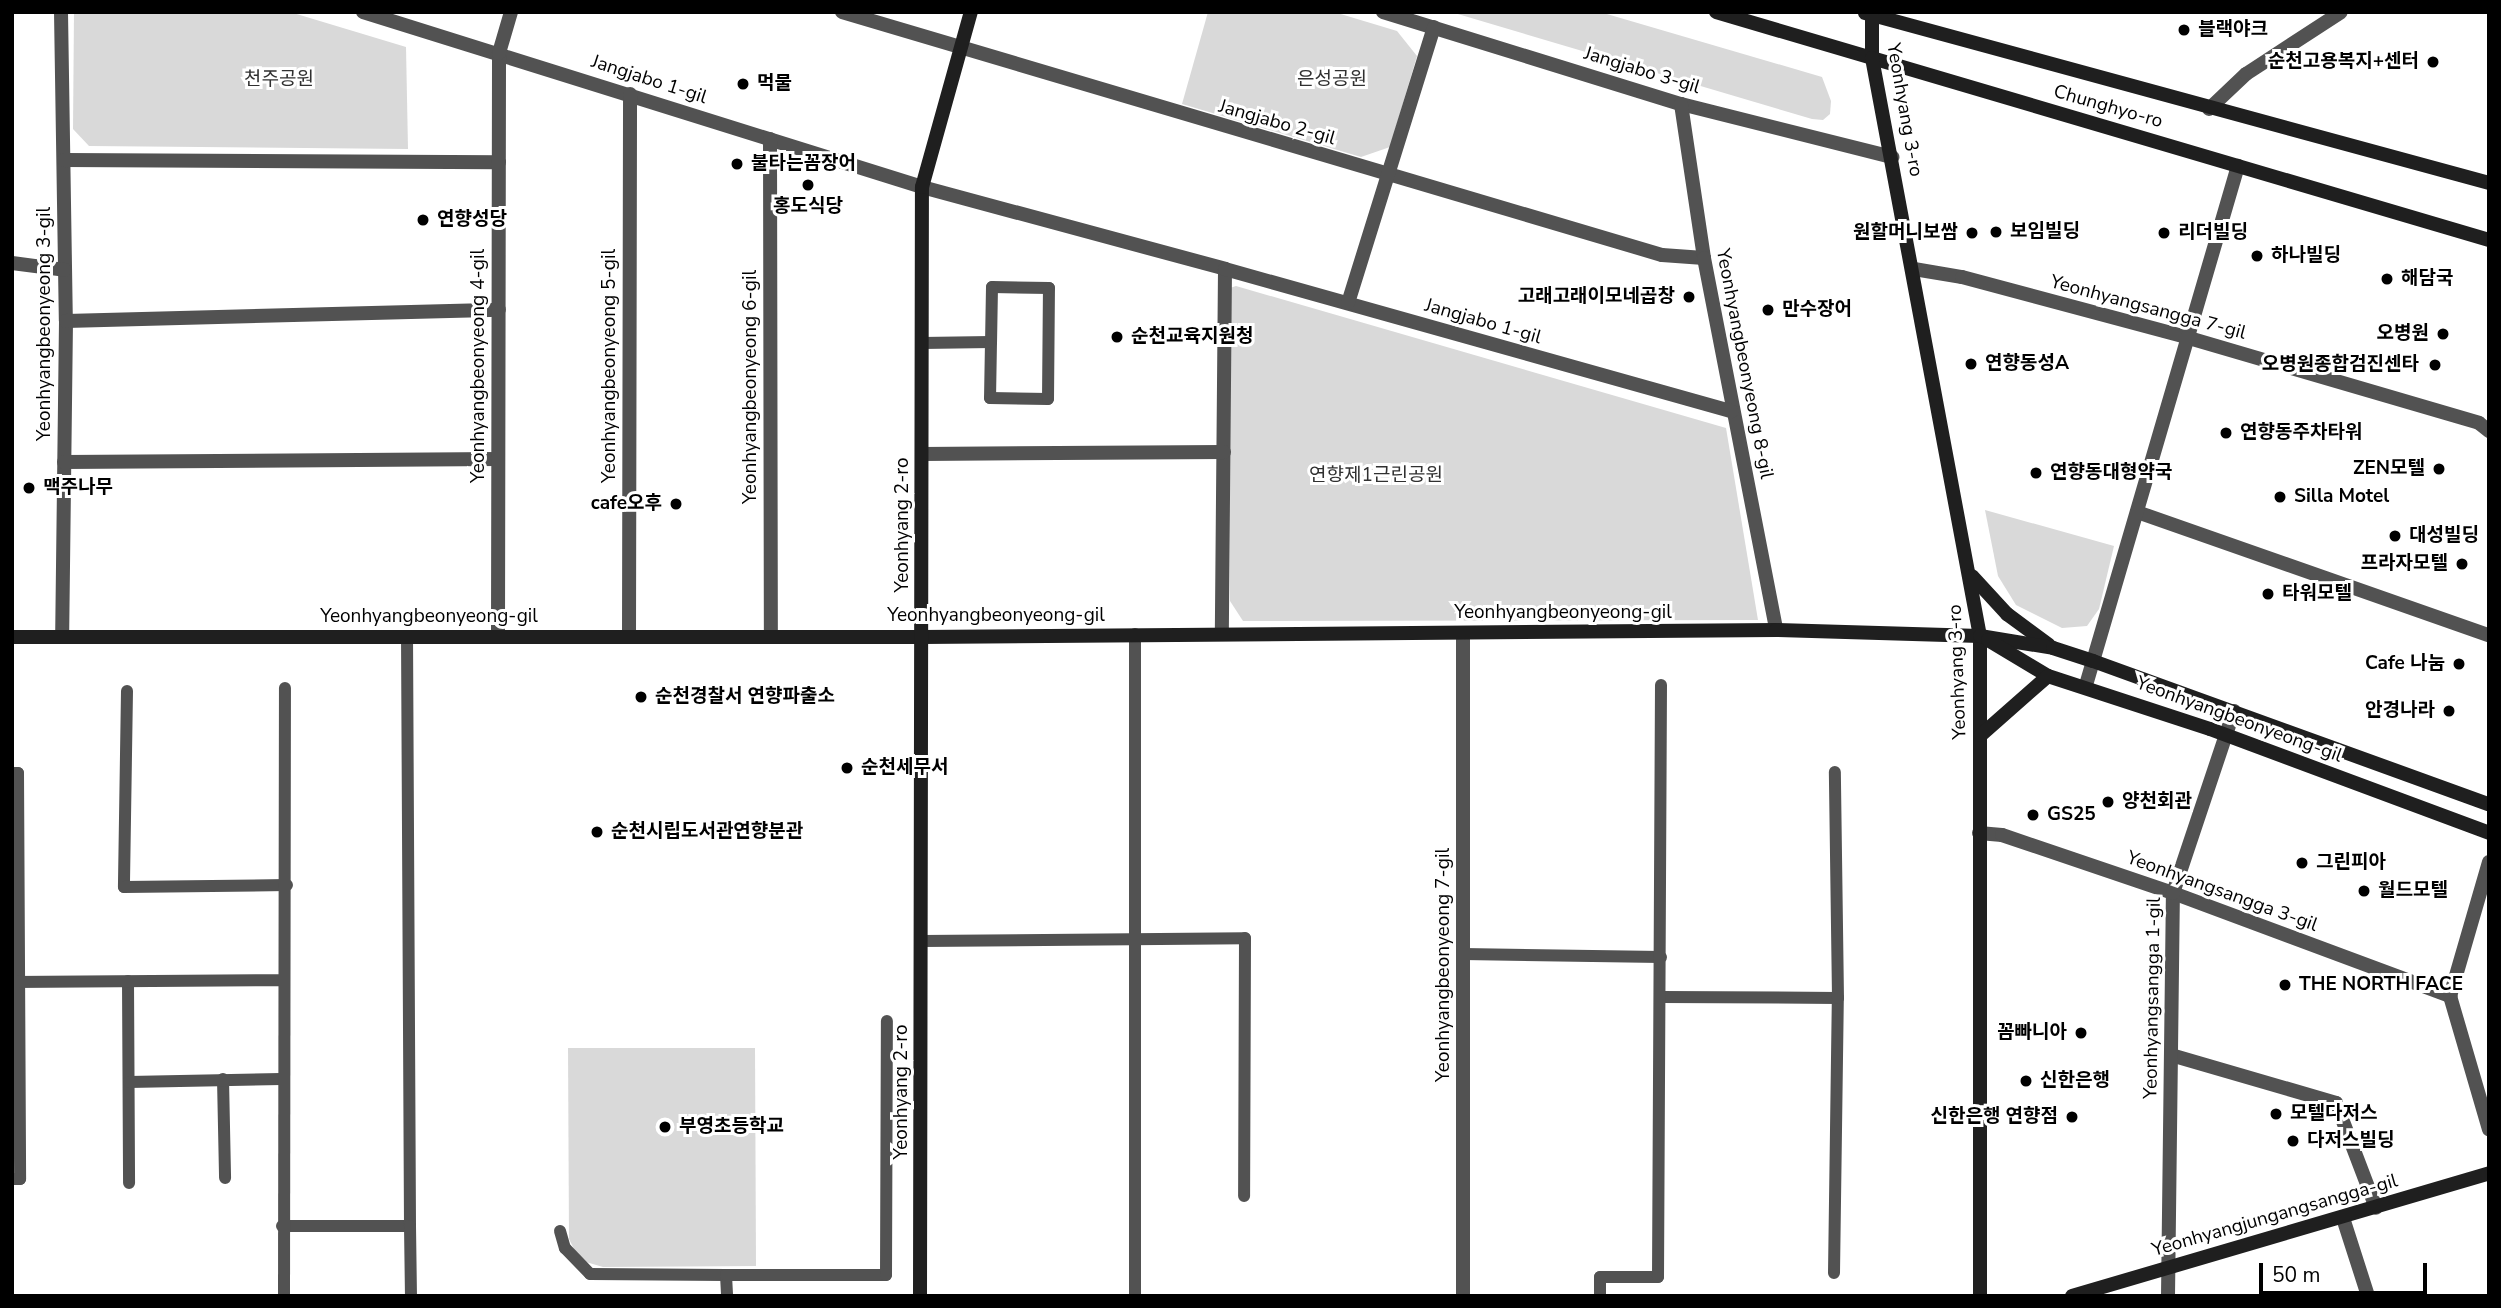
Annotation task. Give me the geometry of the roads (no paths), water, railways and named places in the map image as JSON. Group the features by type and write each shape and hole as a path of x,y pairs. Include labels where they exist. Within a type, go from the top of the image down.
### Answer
{"street":[{"name":"Yeonhyangbeonyeong 3-gil","path":"61,12 66,321 62,636"},
{"name":"Jangjabo 1-gil","path":"363,12 922,187 1731,411"},
{"name":"Yeonhyangbeonyeong 4-gil","path":"498,637 499,53 511,12"},
{"name":"Jangjabo 2-gil","path":"842,12 960,50 1662,255 1704,258"},
{"name":"Yeonhyang 2-ro","path":"920,1296 922,187 971,12"},
{"name":"Jangjabo 3-gil","path":"1383,12 1681,104 1892,157"},
{"name":"Chunghyo-ro","path":"1716,12 2489,240"},
{"path":"2209,109 2246,74 2341,12"},
{"name":"Chunghyo-ro","path":"1870,13 2209,109 2489,183"},
{"name":"Yeonhyang 3-ro","path":"1870,13 1872,58 1972,576 1980,636 1980,1296"},
{"path":"1348,303 1434,27"},
{"name":"Yeonhyangbeonyeong 5-gil","path":"629,637 630,94"},
{"name":"Yeonhyangbeonyeong 8-gil","path":"1681,104 1731,411 1776,630"},
{"name":"Yeonhyangbeonyeong 6-gil","path":"770,139 771,636"},
{"path":"64,160 499,162"},
{"path":"2086,685 2238,166"},
{"path":"12,263 65,270"},
{"path":"1222,632 1226,269"},
{"name":"Yeonhyangsangga 7-gil","path":"1914,270 1962,277 2189,338 2479,423 2489,430"},
{"path":"66,321 499,310"},
{"path":"922,454 1224,453"},
{"path":"64,462 498,459"},
{"path":"2137,513 2489,635"},
{"path":"1972,576 2007,614 2053,648"},
{"name":"Yeonhyangbeonyeong-gil","path":"12,637 922,637 1222,632 1463,634 1776,630 1980,636 2053,648 2093,661 2489,804"},
{"name":"Yeonhyangbeonyeong 7-gil","path":"1463,634 1463,1296"},
{"name":"Yeonhyangbeonyeong-gil","path":"1980,636 2048,676 2086,685 2489,833"},
{"path":"1981,735 2048,676"},
{"name":"Yeonhyangsangga 1-gil","path":"2168,1296 2173,893 2234,711"},
{"name":"Yeonhyangsangga 3-gil","path":"1979,833 2002,835 2173,893 2450,996"},
{"path":"2489,862 2450,996 2489,1129"},
{"path":"2171,1055 2336,1103 2376,1208"},
{"name":"Yeonhyangjungangsangga-gil","path":"2072,1296 2489,1173"},
{"path":"2343,1218 2368,1296"}],"lane":[{"path":"992,287 1049,288 1048,400 990,398 991,342 992,287"},
{"path":"922,343 991,342"},
{"path":"1135,634 1135,1296"},
{"path":"407,636 411,1296"},
{"path":"1600,1296 1600,1277 1658,1277 1661,685"},
{"path":"284,1296 281,980 286,885 285,688"},
{"path":"127,691 124,887 286,885"},
{"path":"1834,1273 1839,998 1835,772"},
{"path":"12,773 18,773 15,1029 20,1179 12,1180"},
{"path":"922,941 1245,938 1244,1196"},
{"path":"1463,954 1661,957"},
{"path":"16,982 281,980"},
{"path":"128,981 129,1183"},
{"path":"1661,997 1839,998"},
{"path":"560,1231 565,1248 590,1274 886,1275 887,1021"},
{"path":"223,1079 225,1178"},
{"path":"129,1082 281,1079"},
{"path":"282,1226 410,1226"},
{"path":"726,1275 727,1296"}],"place":[{"name":"블랙야크","path":"2184,30"},
{"name":"순천고용복지+센터","path":"2433,62"},
{"name":"먹물","path":"743,84"},
{"name":"불타는꼼장어","path":"737,164"},
{"name":"홍도식당","path":"808,185"},
{"name":"연향성당","path":"423,220"},
{"name":"보임빌딩","path":"1996,232"},
{"name":"원할머니보쌈","path":"1972,233"},
{"name":"리더빌딩","path":"2164,233"},
{"name":"하나빌딩","path":"2257,256"},
{"name":"해담국","path":"2387,279"},
{"name":"고래고래이모네곱창","path":"1689,297"},
{"name":"만수장어","path":"1768,310"},
{"name":"오병원","path":"2443,334"},
{"name":"순천교육지원청","path":"1117,337"},
{"name":"연향동성A","path":"1971,364"},
{"name":"오병원종합검진센타","path":"2435,365"},
{"name":"연향동주차타워","path":"2226,433"},
{"name":"ZEN모텔","path":"2439,469"},
{"name":"연향동대형약국","path":"2036,473"},
{"name":"맥주나무","path":"29,488"},
{"name":"Silla Motel","path":"2280,497"},
{"name":"cafe오후","path":"676,504"},
{"name":"대성빌딩","path":"2395,536"},
{"name":"프라자모텔","path":"2462,564"},
{"name":"타워모텔","path":"2268,594"},
{"name":"Cafe 나눔","path":"2459,664"},
{"name":"순천경찰서 연향파출소","path":"641,697"},
{"name":"안경나라","path":"2449,711"},
{"name":"순천세무서","path":"847,768"},
{"name":"양천회관","path":"2108,802"},
{"name":"GS25","path":"2033,815"},
{"name":"순천시립도서관연향분관","path":"597,832"},
{"name":"그린피아","path":"2302,863"},
{"name":"월드모텔","path":"2364,891"},
{"name":"THE NORTH FACE","path":"2285,985"},
{"name":"꼼빠니아","path":"2081,1033"},
{"name":"신한은행","path":"2026,1081"},
{"name":"모텔다저스","path":"2276,1114"},
{"name":"신한은행 연향점","path":"2072,1117"},
{"name":"부영초등학교","path":"665,1127"},
{"name":"다저스빌딩","path":"2293,1141"}],"park label":[{"name":"천주공원","path":"279,80"},
{"name":"은성공원","path":"1332,80"},
{"name":"연향제1근린공원","path":"1376,476"}]}
